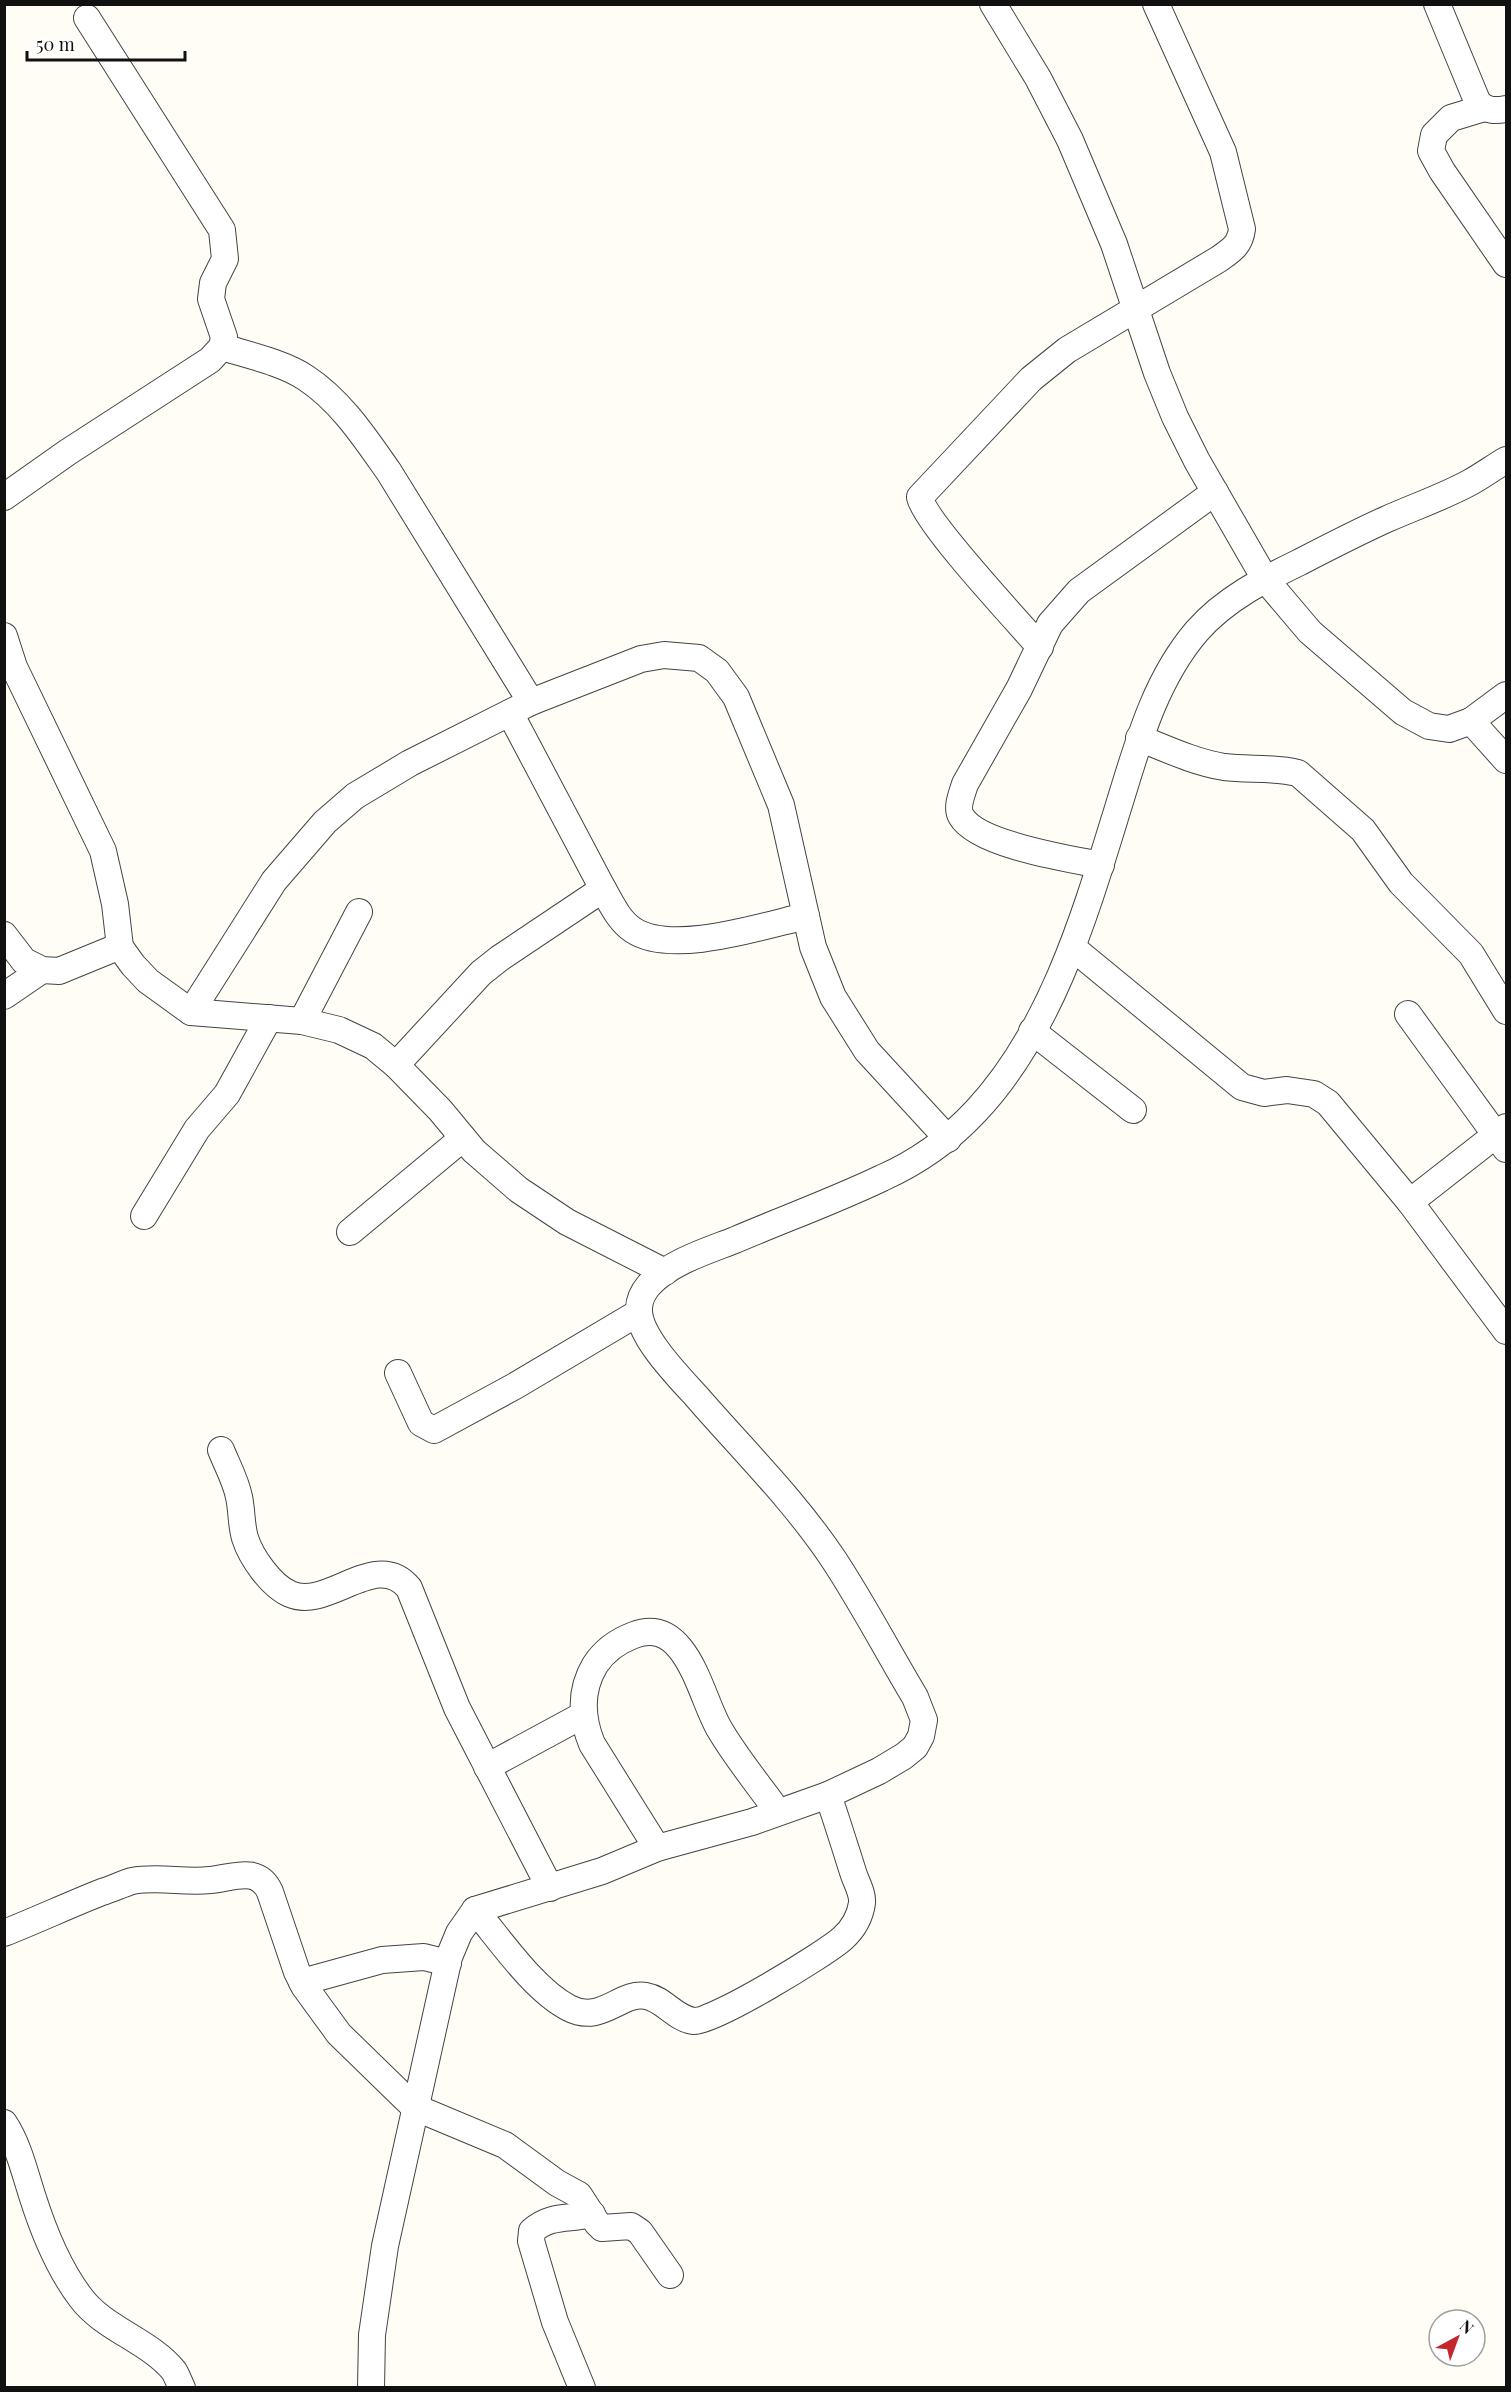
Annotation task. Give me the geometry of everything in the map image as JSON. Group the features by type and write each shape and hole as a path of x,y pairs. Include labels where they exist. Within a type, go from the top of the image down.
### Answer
{"street":[{"path":"993,4 1038,78 1070,140 1114,244 1157,373 1175,417 1197,461 1265,579 1310,632 1403,712 1429,726 1449,729 1471,721 1506,695"},
{"path":"1040,647 938,527 921,504 920,497 1031,380 1067,350 1234,249 1240,240 1242,229 1223,152 1156,4"},
{"path":"1437,4 1471,91 1478,103 1495,109"},
{"path":"4,497 68,452 210,360 222,347 224,337 211,299 213,283 225,260 222,230 87,18"},
{"path":"1495,109 1451,118 1434,135 1431,152 1506,264"},
{"path":"222,347 305,377 337,404 363,435 389,472 520,707 603,889 619,916 632,929 648,938 669,941 712,937 806,916"},
{"path":"371,2388 372,2335 385,2246 414,2107 448,1963 459,1934 476,1910 602,1871 657,1848 752,1822 828,1795 879,1771 904,1756 915,1747 921,1736 924,1720 915,1697 833,1558 775,1483 666,1362 645,1331 638,1313 645,1290 665,1272 697,1255 884,1178 922,1157 948,1139 984,1101 1009,1069 1032,1031 1073,948 1101,865 1139,738 1158,693 1182,651 1198,629 1226,604 1265,579 1385,520 1468,484 1506,459"},
{"path":"1101,865 1020,849 974,828 961,816 960,800 965,784 1040,647 1050,624 1079,591 1215,492"},
{"path":"4,636 9,670 103,851 115,904 120,946 148,981 191,1012 302,1021 339,1030 373,1046 396,1065 440,1110 474,1151 519,1190 567,1222 665,1272"},
{"path":"191,1012 274,881 325,822 355,796 410,763 520,707 641,659 664,655 699,658 717,671 736,696 781,805 813,947 833,997 862,1042 948,1139"},
{"path":"1471,721 1506,760"},
{"path":"1139,738 1190,758 1220,766 1248,770 1287,770 1298,773 1363,830 1401,883 1471,954 1506,1011"},
{"path":"396,1065 481,974 500,958 603,889"},
{"path":"302,1021 359,912"},
{"path":"4,935 24,961 42,970 59,971 120,946"},
{"path":"1073,948 1242,1087 1264,1093 1287,1090 1314,1094 1328,1102 1410,1202 1506,1331"},
{"path":"4,996 42,970"},
{"path":"1408,1014 1503,1137 1410,1202"},
{"path":"144,1216 197,1129 227,1094 269,1018"},
{"path":"1032,1031 1133,1110"},
{"path":"350,1232 463,1138"},
{"path":"398,1372 421,1423 434,1430 515,1386 638,1313"},
{"path":"221,1450 240,1497 245,1538 252,1554 273,1582 290,1594 301,1596 317,1596 357,1580 379,1575 395,1576 410,1588 457,1708 550,1888"},
{"path":"657,1848 592,1744 585,1727 584,1715 584,1691 597,1662 612,1645 640,1632 655,1633 670,1640 693,1667 718,1728 778,1812"},
{"path":"487,1767 584,1715"},
{"path":"476,1910 548,1995 571,2010 588,2013 608,2009 635,1995 647,1996 661,2002 676,2014 692,2021 701,2020 747,2000 843,1939 859,1919 862,1900 828,1795"},
{"path":"4,1933 59,1908 131,1882 161,1878 203,1881 247,1875 259,1877 266,1882 302,1982 339,2034 414,2107 505,2145 557,2183 579,2195 602,2228 631,2226 640,2232 670,2275"},
{"path":"302,1982 382,1960 424,1957 448,1963"},
{"path":"4,2123 13,2136 37,2210 59,2263 82,2299 116,2330 150,2351 174,2371 182,2388"},
{"path":"582,2388 555,2322 531,2241 532,2231 540,2224 552,2219 579,2218 592,2214"}]}
